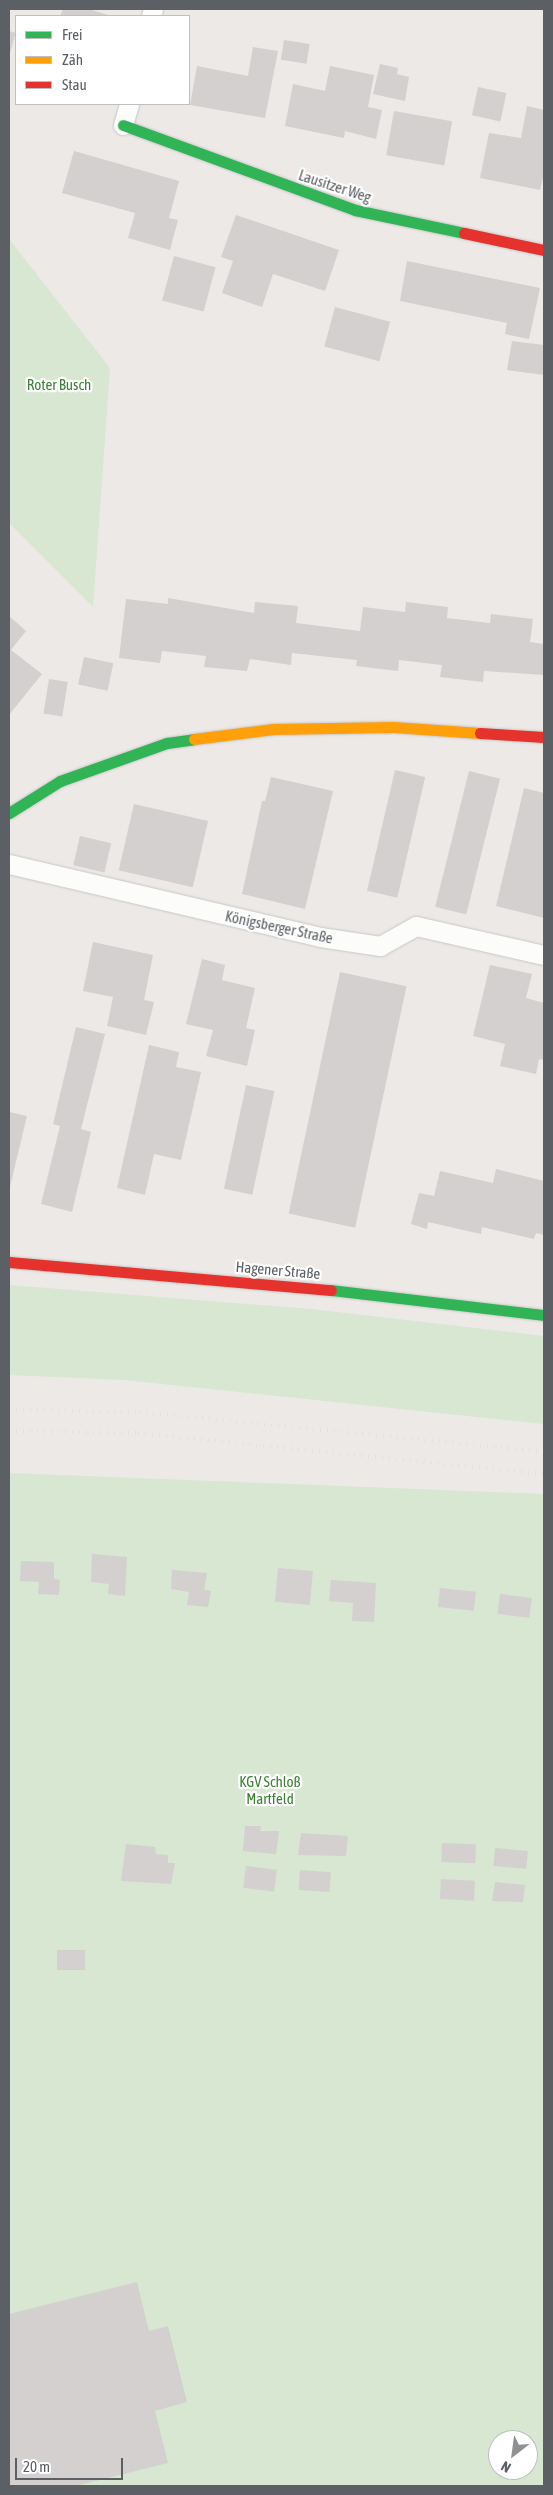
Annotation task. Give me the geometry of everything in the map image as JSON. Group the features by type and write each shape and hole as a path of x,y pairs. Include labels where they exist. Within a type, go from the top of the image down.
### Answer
{"street":[{"name":"Lausitzer Weg","path":"123,125 355,210 544,250"},
{"path":"9,813 60,781 167,743 273,729 343,727 393,727 544,737"},
{"name":"Hagener Straße","path":"9,1262 288,1285 544,1315"}],"lane":[{"path":"123,125 129,105"},
{"name":"Königsberger Straße","path":"9,864 320,937 380,946 416,926 544,955"}],"green space":[{"name":"Roter Busch","path":"9,239 110,368 93,607 9,523"},
{"path":"9,1285 311,1309 544,1336 544,1424 124,1380 9,1375"},
{"name":"KGV Schloß Martfeld","path":"9,1473 544,1494 544,2486 9,2486"}],"building":[{"path":"63,9 89,9 108,15 60,15"},
{"path":"9,31 15,33 15,35 9,56"},
{"path":"284,40 310,44 307,64 281,60"},
{"path":"253,47 278,51 265,118 190,105 197,66 248,76"},
{"path":"380,64 398,68 397,74 409,77 405,101 373,94"},
{"path":"330,66 374,75 368,107 382,110 376,139 345,131 344,138 285,126 293,84 325,91"},
{"path":"478,87 506,93 500,121 472,115"},
{"path":"527,106 544,110 544,174 540,190 480,178 489,133 521,138"},
{"path":"394,111 452,121 444,166 386,155"},
{"path":"74,151 179,181 169,218 178,220 170,250 128,238 135,213 62,193"},
{"path":"236,215 339,250 325,291 273,274 262,307 222,293 233,261 221,257"},
{"path":"174,256 216,267 204,312 162,300"},
{"path":"407,261 540,288 529,339 505,334 507,323 400,301"},
{"path":"335,307 390,322 379,361 324,347"},
{"path":"512,341 544,345 544,375 507,370"},
{"path":"168,598 254,613 255,602 298,606 296,623 360,631 363,607 405,612 406,602 448,607 447,618 490,623 491,614 533,619 530,642 544,644 544,675 484,671 483,682 440,677 442,665 399,660 398,671 356,666 357,660 292,653 291,665 250,659 247,671 204,667 206,656 162,651 160,663 119,658 126,599 168,604"},
{"path":"9,616 26,631 11,650 42,674 9,715"},
{"path":"84,657 113,663 108,691 78,684"},
{"path":"49,679 68,682 62,717 44,714"},
{"path":"395,770 425,777 397,898 367,891"},
{"path":"469,771 500,779 466,915 435,907"},
{"path":"271,777 333,791 305,909 242,894 262,801 265,801"},
{"path":"524,788 544,793 544,918 496,906"},
{"path":"134,804 208,821 193,887 119,870"},
{"path":"80,836 111,843 104,872 73,865"},
{"path":"93,942 153,955 144,1000 154,1002 146,1035 107,1026 113,997 83,991"},
{"path":"202,959 225,965 222,980 255,988 246,1028 255,1030 247,1066 206,1056 213,1030 186,1024"},
{"path":"490,965 532,974 526,998 544,1003 544,1060 539,1059 536,1074 500,1066 505,1044 473,1036"},
{"path":"340,972 407,986 355,1228 289,1214"},
{"path":"76,1027 105,1034 81,1129 91,1132 72,1212 41,1204 60,1126 53,1124"},
{"path":"149,1045 179,1052 176,1067 201,1072 181,1160 154,1154 145,1195 117,1188"},
{"path":"246,1085 274,1091 252,1195 224,1189"},
{"path":"9,1112 27,1116 9,1191"},
{"path":"496,1169 544,1181 544,1235 536,1233 534,1239 482,1227 481,1234 428,1222 427,1229 411,1224 419,1193 434,1196 440,1171 493,1183"},
{"path":"92,1554 127,1557 125,1596 108,1594 109,1584 91,1582"},
{"path":"21,1561 54,1562 54,1579 60,1580 59,1595 38,1594 39,1582 20,1581"},
{"path":"278,1568 313,1571 310,1605 275,1602"},
{"path":"172,1570 207,1573 204,1590 211,1591 208,1607 187,1605 189,1592 171,1589"},
{"path":"331,1580 376,1583 374,1622 352,1621 353,1603 329,1601"},
{"path":"440,1588 476,1592 474,1611 438,1607"},
{"path":"500,1594 532,1598 529,1618 498,1614"},
{"path":"245,1826 261,1826 260,1831 279,1831 276,1854 243,1851"},
{"path":"301,1833 348,1836 346,1856 298,1855"},
{"path":"442,1843 476,1844 475,1863 441,1862"},
{"path":"126,1844 155,1847 156,1854 168,1855 168,1863 175,1863 171,1884 121,1881"},
{"path":"495,1848 528,1851 526,1869 493,1866"},
{"path":"246,1866 277,1870 274,1892 243,1888"},
{"path":"300,1870 331,1872 330,1892 299,1890"},
{"path":"441,1879 475,1881 474,1901 440,1899"},
{"path":"495,1882 525,1885 523,1902 492,1901"},
{"path":"57,1950 85,1950 85,1970 57,1970"},
{"path":"137,2282 149,2331 168,2326 187,2402 155,2411 168,2463 75,2486 9,2486 9,2314"}],"railway":[{"path":"9,1410 139,1412 544,1452"},
{"path":"9,1431 138,1433 544,1474"}],"traffic: fast":[{"path":"123,125 355,210 464,233"},
{"path":"9,813 60,781 167,743 194,739"},
{"path":"331,1290 544,1315"}],"traffic: slow":[{"path":"194,739 273,729 393,727 480,733"}],"traffic: jam":[{"path":"464,233 544,250"},
{"path":"480,733 544,737"},
{"path":"9,1262 331,1290"}]}
